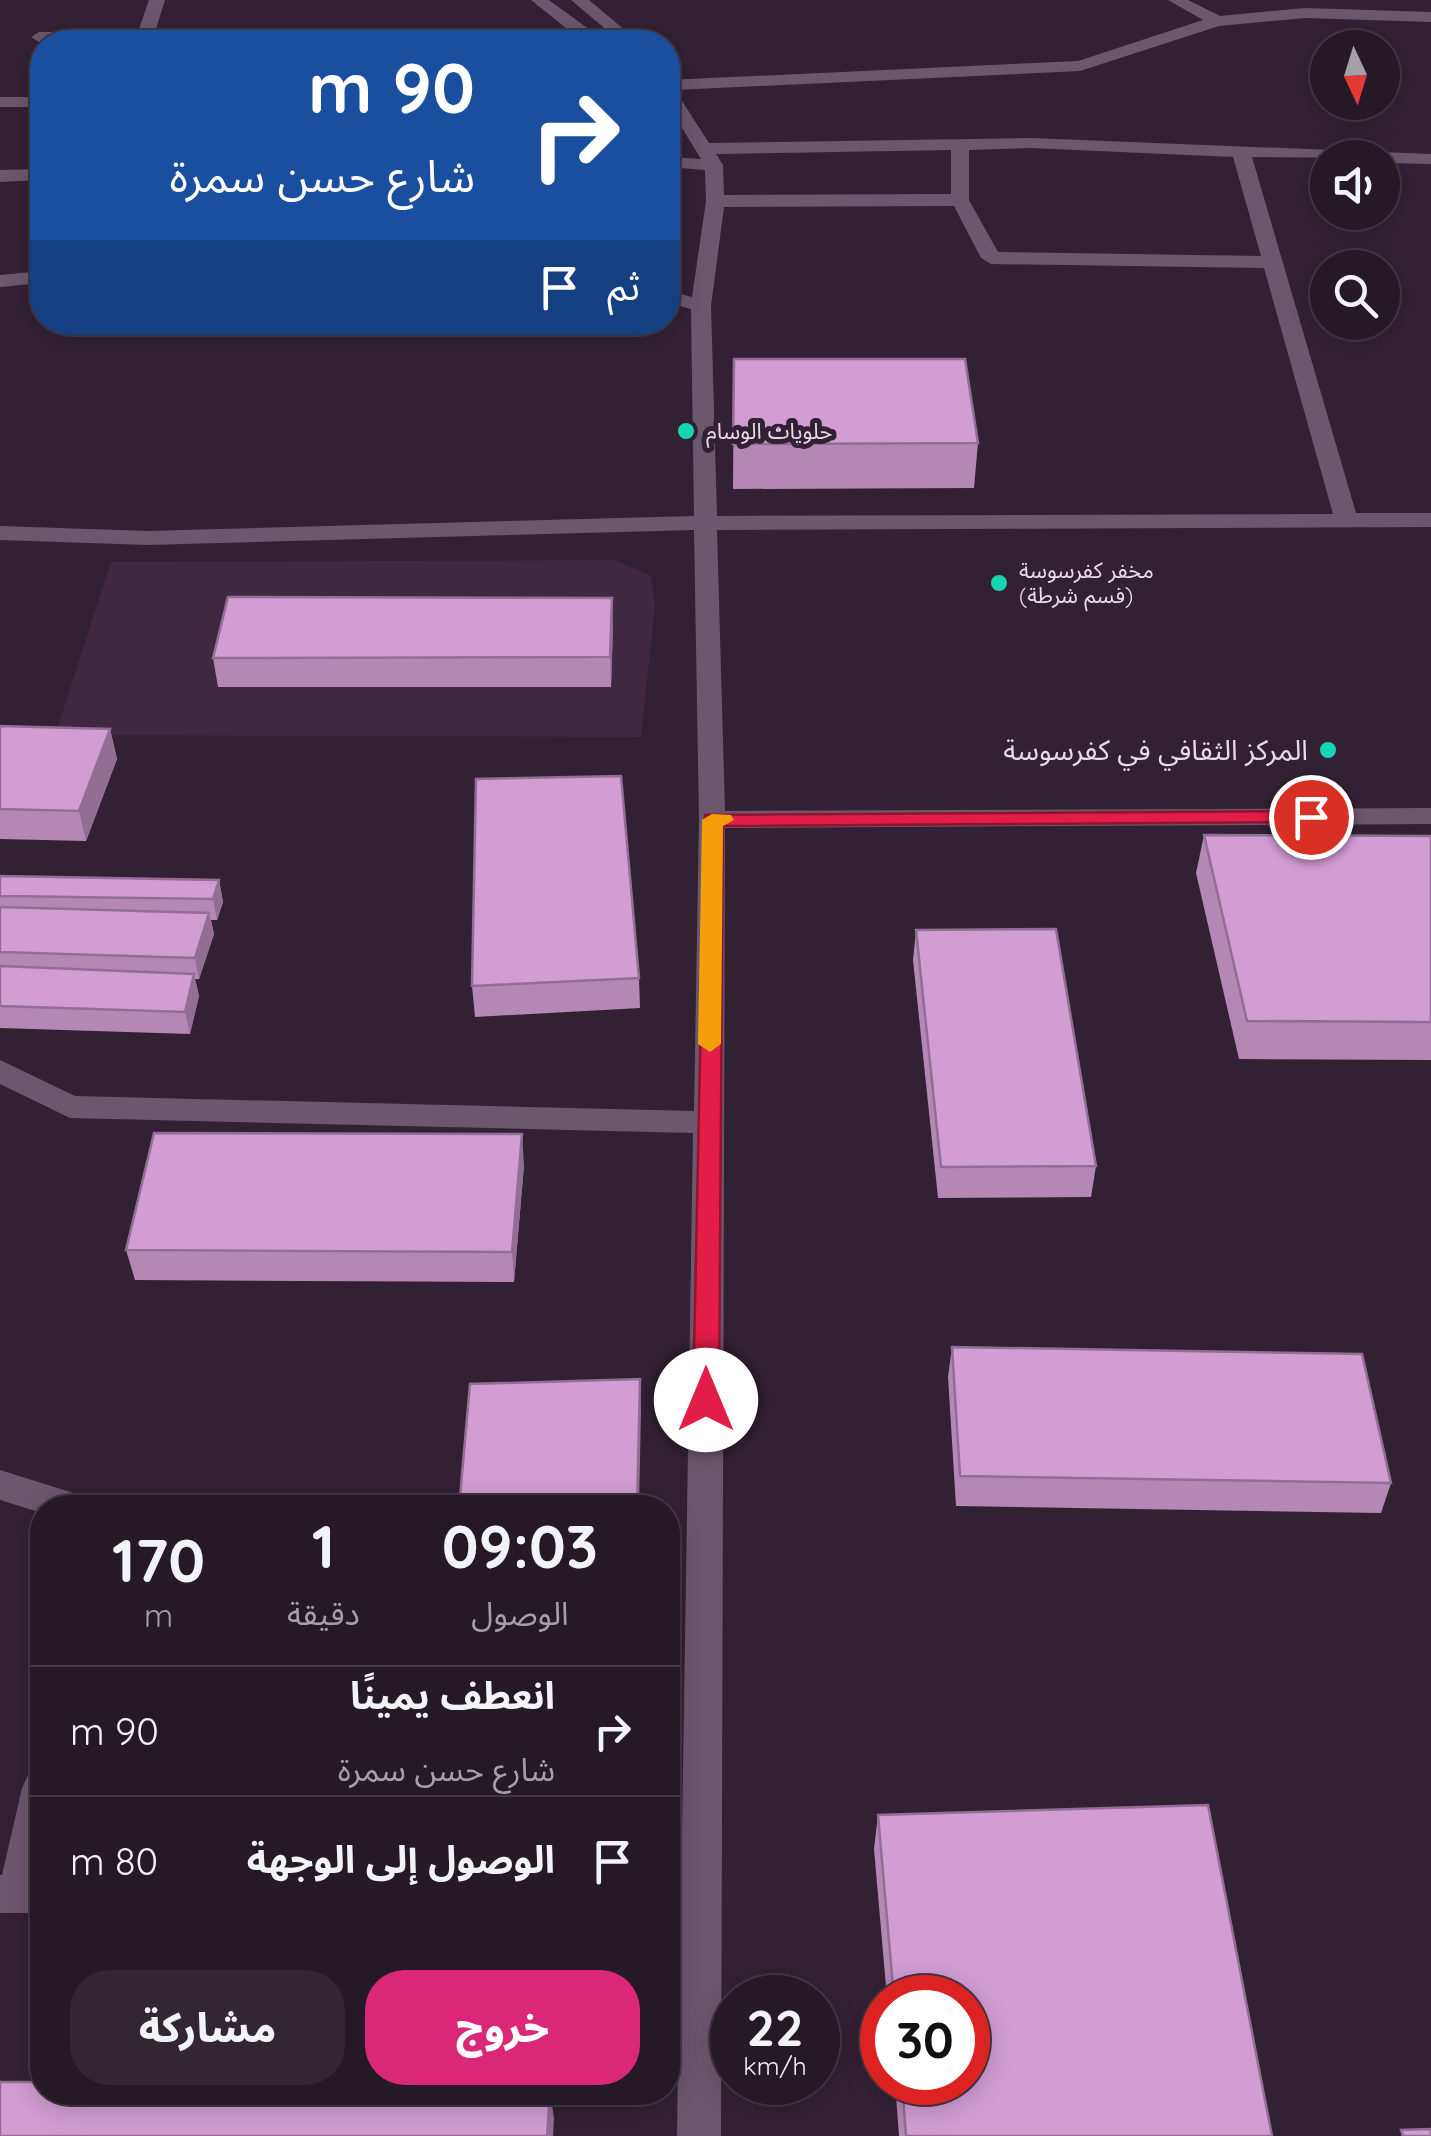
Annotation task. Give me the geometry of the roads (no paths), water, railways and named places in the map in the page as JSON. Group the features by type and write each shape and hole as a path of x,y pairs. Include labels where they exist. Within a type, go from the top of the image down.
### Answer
{"street":[{"path":"147,30 157,0"},
{"path":"539,0 579,30"},
{"path":"578,0 616,30"},
{"path":"1176,0 1216,20"},
{"path":"680,88 1080,66 1216,20 1298,7 1431,17"},
{"path":"0,102 30,102"},
{"path":"680,109 708,157 715,201 701,306 712,820 708,1122 685,1915 699,2136"},
{"path":"680,160 1031,143 1431,159"},
{"path":"960,147 960,200 991,258 1269,262"},
{"path":"1241,152 1269,262 1346,518"},
{"path":"0,176 30,175"},
{"path":"715,201 960,200"},
{"path":"0,280 30,279"},
{"path":"680,300 701,306"},
{"path":"0,533 148,538 705,523 1431,520"},
{"path":"712,820 1431,816"},
{"path":"0,1072 70,1108 708,1122"},
{"path":"0,1485 32,1495"},
{"path":"20,1894 30,1846"}],"place":[{"name":"حلويات الوسام","path":"686,431"},
{"name":"مخفر كفرسوسة (قسم شرطة)","path":"999,583"},
{"name":"المركز الثقافي في كفرسوسة","path":"1328,750"}]}
